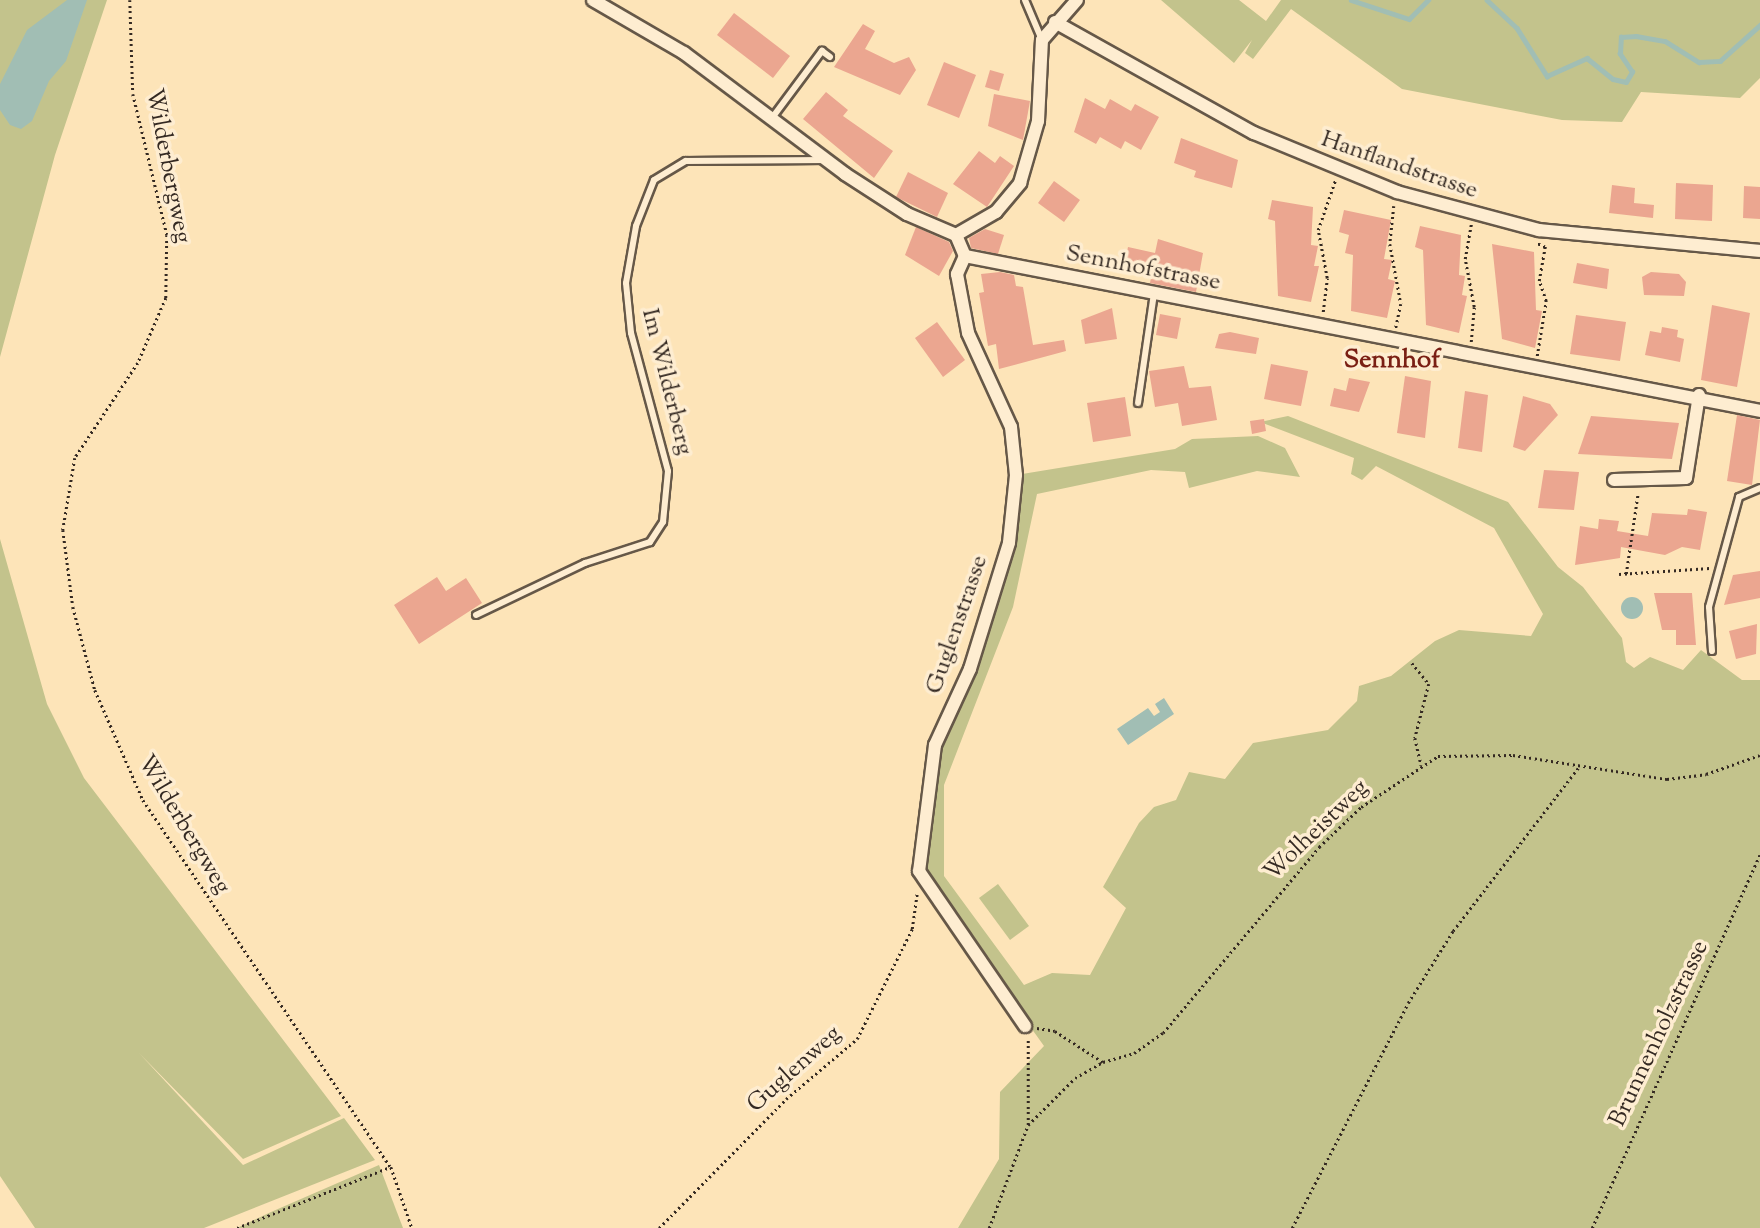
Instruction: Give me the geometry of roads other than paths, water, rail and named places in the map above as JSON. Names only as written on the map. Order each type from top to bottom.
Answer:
[{"type":"street","points":[[593,0],[684,53],[826,160],[907,214],[956,235],[965,256]]},
{"type":"street","points":[[956,235],[996,212],[1026,171],[1038,121],[1042,40],[1077,0]]},
{"type":"street","name":"Hanflandstrasse","points":[[1055,22],[1254,133],[1338,171],[1396,192],[1473,215],[1539,230],[1760,251]]},
{"type":"street","name":"Sennhofstrasse","points":[[965,256],[1536,363],[1699,395],[1760,411]]},
{"type":"street","name":"Guglenstrasse","points":[[965,256],[957,274],[968,333],[1011,427],[1016,475],[1009,542],[970,668],[935,745],[919,871],[1024,1026]]},
{"type":"street","points":[[1614,480],[1686,478],[1699,395]]},
{"type":"lane","points":[[1025,0],[1042,40]]},
{"type":"lane","points":[[772,118],[822,51],[830,57]]},
{"type":"lane","name":"Im Wilderberg","points":[[476,615],[585,564],[650,542],[663,522],[668,471],[631,334],[626,283],[636,226],[654,180],[686,160],[826,160]]},
{"type":"lane","points":[[1138,403],[1154,293]]},
{"type":"lane","points":[[1712,651],[1709,607],[1740,497],[1760,488]]},
{"type":"water","points":[[67,0],[87,0],[66,61],[49,81],[32,121],[21,129],[10,125],[0,110],[0,84],[27,30]]},
{"type":"water","points":[[1632,597],[1640,600],[1643,608],[1640,616],[1632,619],[1624,616],[1621,608],[1624,600]]},
{"type":"water","points":[[1164,698],[1174,714],[1128,745],[1117,729],[1148,708],[1154,716],[1160,712],[1155,704]]},
{"type":"waterway","points":[[1351,0],[1409,19],[1428,0]]},
{"type":"waterway","points":[[1487,0],[1517,28],[1547,76],[1587,58],[1613,79],[1626,82],[1632,72],[1620,54],[1621,37],[1636,36],[1665,41],[1699,62],[1720,61],[1760,25]]},
{"type":"district","name":"Sennhof","points":[[1392,361]]}]
